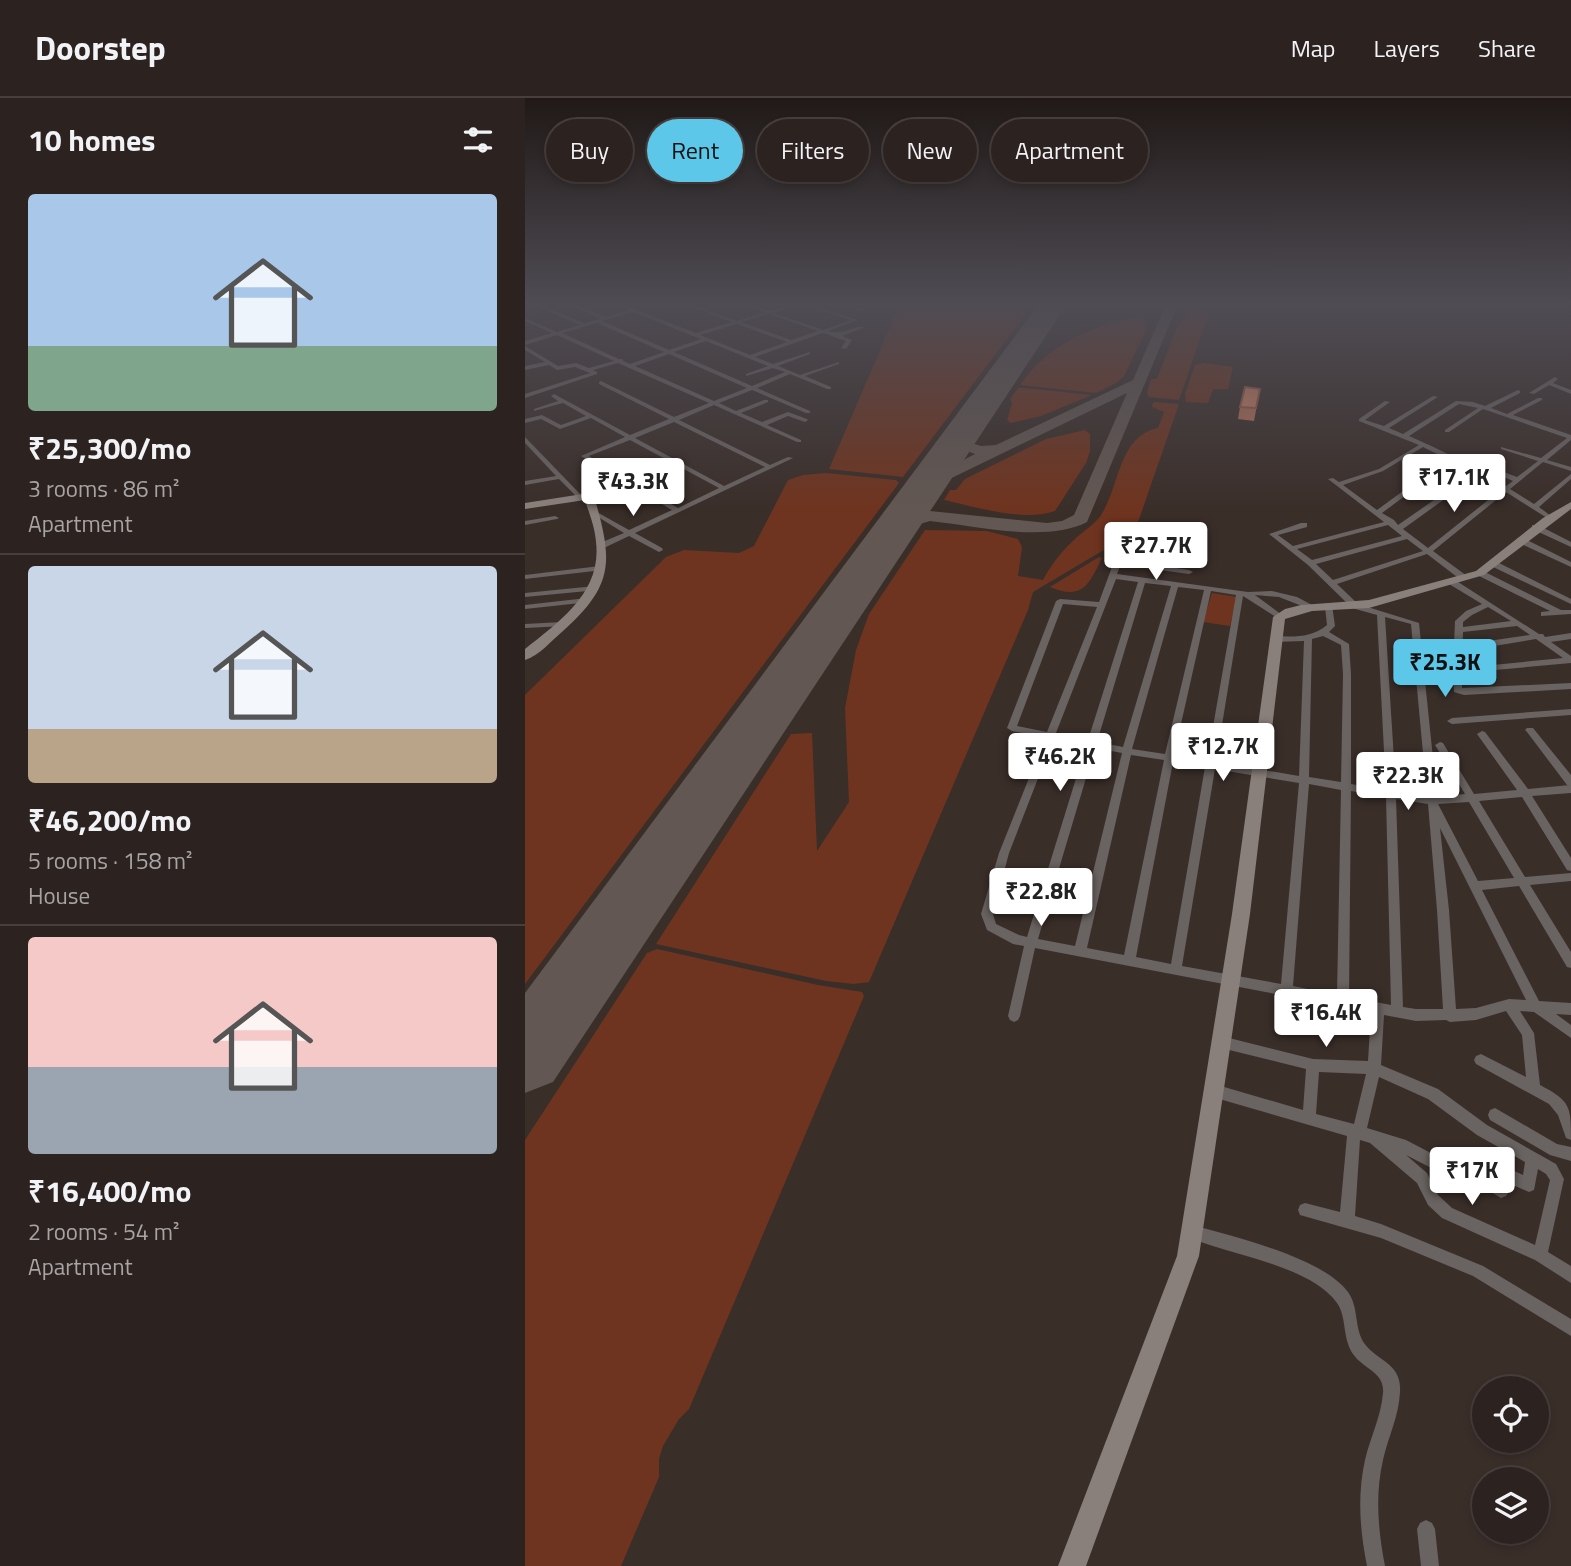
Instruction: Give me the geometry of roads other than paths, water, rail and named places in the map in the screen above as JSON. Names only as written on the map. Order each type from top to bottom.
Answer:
[{"type":"street","points":[[525,396],[591,373]]},
{"type":"street","points":[[649,373],[799,441]]},
{"type":"street","points":[[718,373],[808,412]]},
{"type":"street","points":[[748,375],[754,373]]},
{"type":"street","points":[[677,510],[584,456],[790,373]]},
{"type":"street","points":[[792,373],[829,388]]},
{"type":"street","points":[[801,376],[815,373]]},
{"type":"street","points":[[812,381],[827,373]]},
{"type":"street","points":[[1532,393],[1555,379]]},
{"type":"street","points":[[601,383],[769,467]]},
{"type":"street","points":[[1548,383],[1571,391]]},
{"type":"street","points":[[1447,431],[1484,408],[1518,392]]},
{"type":"street","points":[[554,396],[725,489]]},
{"type":"street","points":[[1384,429],[1435,397]]},
{"type":"street","points":[[1504,399],[1525,406]]},
{"type":"street","points":[[1507,416],[1539,399]]},
{"type":"street","points":[[525,411],[563,401]]},
{"type":"street","points":[[738,412],[766,401]]},
{"type":"street","points":[[1387,402],[1361,420],[1424,444],[1505,489],[1571,545]]},
{"type":"street","points":[[1404,436],[1458,402],[1570,437]]},
{"type":"street","points":[[536,410],[542,417],[560,427],[592,416]]},
{"type":"street","points":[[763,424],[788,414],[805,421]]},
{"type":"street","points":[[525,421],[542,417]]},
{"type":"street","points":[[1333,583],[1429,551],[1570,437]]},
{"type":"street","points":[[525,439],[529,448],[580,497]]},
{"type":"street","points":[[1340,484],[1381,470],[1424,444]]},
{"type":"street","points":[[1435,444],[1457,456],[1517,480]]},
{"type":"street","points":[[1503,448],[1571,469]]},
{"type":"street","points":[[603,545],[790,458]]},
{"type":"street","points":[[1378,513],[1451,459]]},
{"type":"street","points":[[1399,528],[1477,473]]},
{"type":"street","points":[[1072,1566],[1188,1256],[1230,981],[1279,617],[1289,611],[1310,606],[1355,606],[1472,574],[1520,540],[1571,476]]},
{"type":"street","points":[[527,480],[561,477]]},
{"type":"street","points":[[1331,479],[1429,551],[1472,574],[1560,613]]},
{"type":"street","points":[[525,506],[589,496],[603,545],[599,580],[587,600],[525,656]]},
{"type":"street","points":[[1540,517],[1571,505]]},
{"type":"street","points":[[593,512],[659,550]]},
{"type":"street","points":[[525,523],[555,518]]},
{"type":"street","points":[[1293,548],[1391,522]]},
{"type":"street","points":[[1304,524],[1273,533],[1311,563],[1355,606],[1381,615],[1409,619],[1415,623],[1443,910],[1450,1016]]},
{"type":"street","points":[[1311,563],[1409,536]]},
{"type":"street","points":[[1520,540],[1571,565]]},
{"type":"street","points":[[1189,572],[1133,564],[1136,552],[1122,550],[1004,853],[987,914],[987,921],[996,932],[1031,942],[1397,1012],[1450,1016],[1476,1014],[1509,1005],[1571,1009]]},
{"type":"street","points":[[1014,1016],[1031,942],[1092,745],[1146,580],[1155,567]]},
{"type":"street","points":[[525,577],[600,568]]},
{"type":"street","points":[[1472,574],[1571,602]]},
{"type":"street","points":[[1472,574],[1489,604],[1571,660]]},
{"type":"street","points":[[1113,576],[1244,594],[1267,591],[1280,593],[1310,606]]},
{"type":"street","points":[[1080,951],[1127,751],[1175,584]]},
{"type":"street","points":[[525,594],[595,587]]},
{"type":"street","points":[[1129,961],[1169,758],[1208,589]]},
{"type":"street","points":[[1244,594],[1279,617]]},
{"type":"street","points":[[1176,968],[1244,594]]},
{"type":"street","points":[[525,607],[587,600]]},
{"type":"street","points":[[1100,605],[1059,601],[1012,728],[1092,745],[1432,800],[1571,789]]},
{"type":"street","points":[[1489,604],[1459,621],[1456,687],[1460,692],[1571,686]]},
{"type":"street","points":[[1274,639],[1308,638],[1324,633],[1331,625],[1329,607]]},
{"type":"street","points":[[1544,614],[1571,612]]},
{"type":"street","points":[[1381,615],[1391,794],[1397,1012]]},
{"type":"street","points":[[1459,630],[1519,623]]},
{"type":"street","points":[[525,626],[562,624]]},
{"type":"street","points":[[1324,633],[1345,644],[1343,1003]]},
{"type":"street","points":[[1488,644],[1571,636]]},
{"type":"street","points":[[1287,991],[1304,780],[1308,638]]},
{"type":"street","points":[[1457,671],[1571,660]]},
{"type":"street","points":[[1452,721],[1571,712]]},
{"type":"street","points":[[1530,730],[1571,782]]},
{"type":"street","points":[[1482,734],[1525,793],[1571,867]]},
{"type":"street","points":[[1440,745],[1523,883],[1565,940],[1571,963]]},
{"type":"street","points":[[1432,800],[1535,1006],[1571,1032]]},
{"type":"street","points":[[1474,886],[1571,877]]},
{"type":"street","points":[[1509,1005],[1528,1033],[1534,1086]]},
{"type":"street","points":[[1347,1220],[1374,1068],[1378,1008]]},
{"type":"street","points":[[1221,1042],[1313,1065],[1374,1068],[1433,1094],[1482,1130],[1551,1168],[1557,1180],[1540,1255]]},
{"type":"street","points":[[1481,1060],[1534,1086],[1559,1104],[1571,1133]]},
{"type":"street","points":[[1309,1118],[1313,1065]]},
{"type":"street","points":[[1214,1091],[1401,1145],[1449,1170],[1475,1174],[1501,1191],[1510,1176],[1529,1185],[1533,1158]]},
{"type":"street","points":[[1495,1115],[1556,1150],[1571,1154]]},
{"type":"street","points":[[1362,1133],[1422,1178],[1433,1200],[1447,1213],[1540,1255],[1571,1275]]},
{"type":"street","points":[[1305,1210],[1381,1231],[1478,1271],[1571,1328]]},
{"type":"street","points":[[1193,1232],[1285,1262],[1334,1288],[1345,1302],[1360,1350],[1384,1369],[1391,1379],[1392,1392],[1374,1461],[1368,1500],[1370,1536],[1376,1566]]},
{"type":"street","points":[[1426,1529],[1430,1566]]}]
